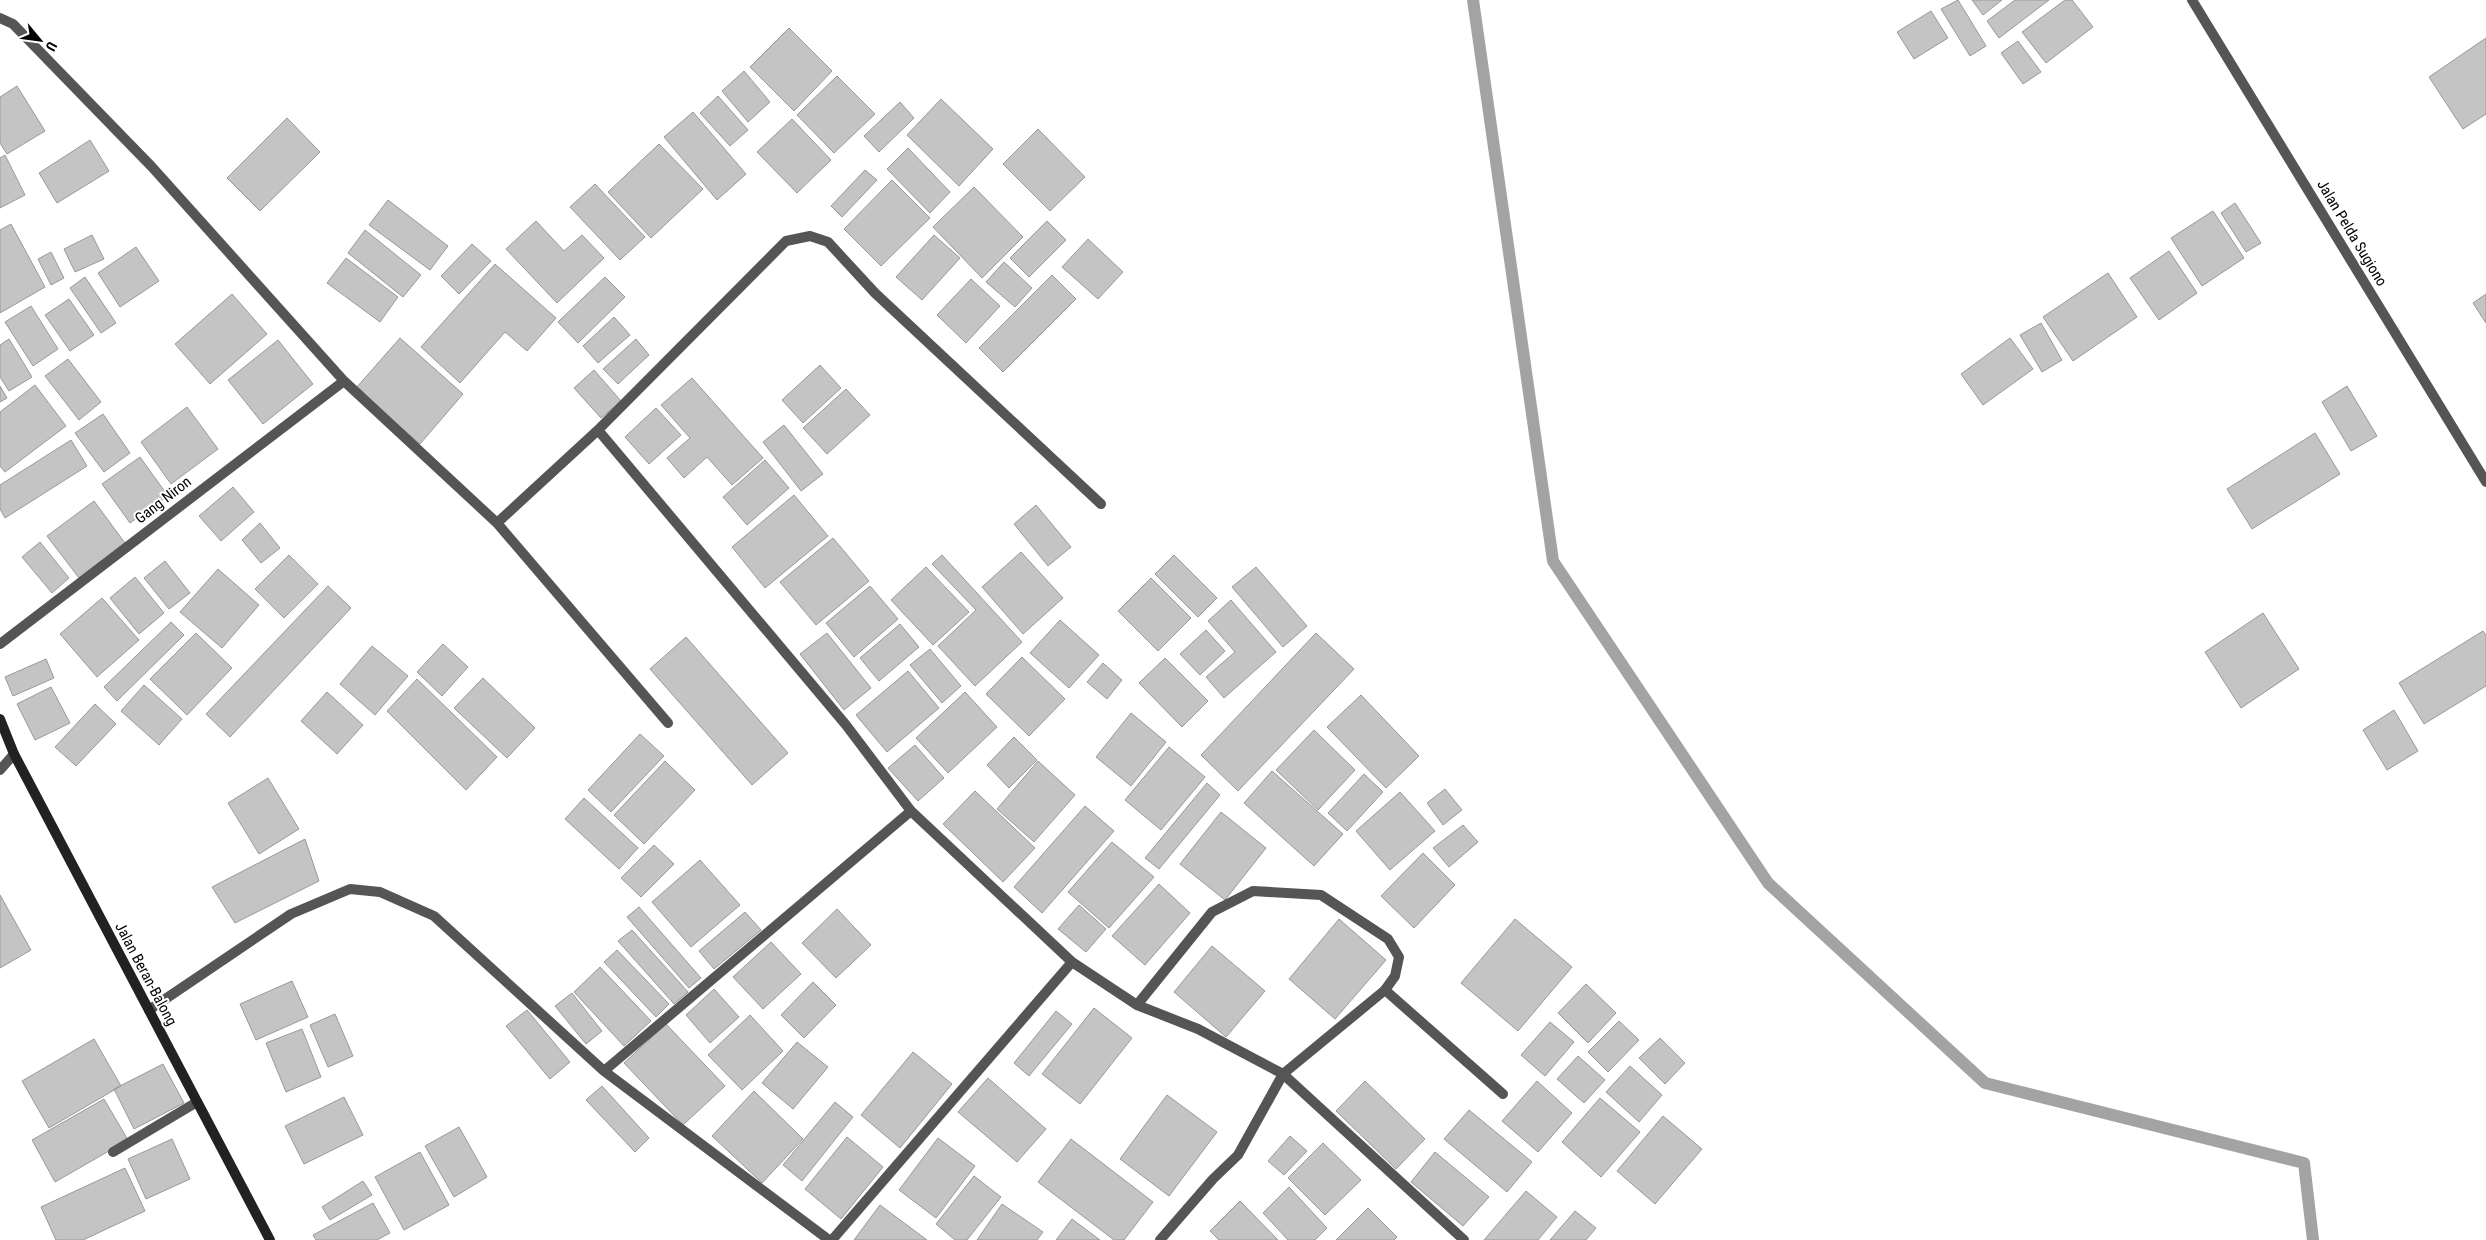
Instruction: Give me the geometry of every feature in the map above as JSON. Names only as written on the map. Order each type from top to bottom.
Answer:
[{"type":"main road","name":"Jalan Beran-Balong","points":[[0,719],[14,754],[270,1240]]},
{"type":"street","name":"Jalan Pelda Sugiono","points":[[2192,0],[2486,482]]},
{"type":"street","points":[[0,18],[12,24],[152,167],[344,381],[497,523],[668,723]]},
{"type":"street","points":[[497,523],[598,430],[786,241],[810,236],[828,242],[875,293],[1101,504]]},
{"type":"street","name":"Gang Niron","points":[[0,644],[344,381]]},
{"type":"street","points":[[598,430],[846,725],[911,811],[1072,962],[1136,1005],[1198,1030],[1282,1074],[1464,1240]]},
{"type":"street","points":[[0,770],[14,754]]},
{"type":"street","points":[[604,1071],[911,811]]},
{"type":"street","points":[[149,1010],[292,914],[350,889],[380,892],[434,916],[604,1071],[831,1240],[1072,962]]},
{"type":"street","points":[[1136,1005],[1212,912],[1253,891],[1321,895],[1388,939],[1399,956],[1395,976],[1385,990],[1282,1074],[1238,1155],[1213,1179],[1160,1240]]},
{"type":"street","points":[[1385,990],[1503,1094]]},
{"type":"street","points":[[113,1152],[197,1102]]},
{"type":"building","points":[[1958,0],[1986,46],[1970,56],[1941,9]]},
{"type":"building","points":[[1972,0],[2002,0],[1983,15]]},
{"type":"building","points":[[2015,0],[2049,0],[1999,38],[1987,21]]},
{"type":"building","points":[[2065,0],[2072,0],[2093,27],[2046,63],[2022,32]]},
{"type":"building","points":[[1931,11],[1948,38],[1914,59],[1897,32]]},
{"type":"building","points":[[789,28],[832,71],[794,111],[750,67]]},
{"type":"building","points":[[2486,38],[2486,114],[2463,129],[2429,77]]},
{"type":"building","points":[[2018,41],[2041,72],[2023,84],[2001,53]]},
{"type":"building","points":[[744,71],[770,102],[748,122],[722,91]]},
{"type":"building","points":[[837,76],[875,114],[834,153],[797,115]]},
{"type":"building","points":[[17,86],[45,131],[7,154],[0,143],[0,97]]},
{"type":"building","points":[[718,96],[748,130],[730,146],[700,113]]},
{"type":"building","points":[[941,99],[993,149],[959,186],[907,135]]},
{"type":"building","points":[[900,102],[914,118],[879,152],[864,136]]},
{"type":"building","points":[[693,112],[746,174],[717,200],[664,137]]},
{"type":"building","points":[[287,118],[320,152],[260,211],[227,178]]},
{"type":"building","points":[[792,119],[831,160],[797,193],[757,152]]},
{"type":"building","points":[[1038,129],[1085,177],[1050,211],[1003,164]]},
{"type":"building","points":[[90,140],[109,171],[57,203],[39,173]]},
{"type":"building","points":[[659,144],[703,189],[651,238],[608,192]]},
{"type":"building","points":[[908,148],[950,192],[930,213],[887,169]]},
{"type":"building","points":[[5,155],[25,195],[0,208],[0,158]]},
{"type":"building","points":[[865,170],[877,180],[842,217],[831,206]]},
{"type":"building","points":[[892,180],[930,218],[881,266],[844,229]]},
{"type":"building","points":[[595,184],[645,237],[620,260],[570,207]]},
{"type":"building","points":[[974,187],[1023,237],[982,278],[933,227]]},
{"type":"building","points":[[388,200],[448,246],[430,270],[369,225]]},
{"type":"building","points":[[2235,203],[2261,243],[2246,252],[2221,213]]},
{"type":"building","points":[[2213,211],[2244,258],[2202,286],[2171,238]]},
{"type":"building","points":[[536,221],[564,251],[582,235],[604,258],[557,303],[506,249]]},
{"type":"building","points":[[1047,221],[1066,240],[1029,277],[1010,258]]},
{"type":"building","points":[[11,224],[45,287],[0,313],[0,230]]},
{"type":"building","points":[[365,230],[421,275],[403,297],[348,253]]},
{"type":"building","points":[[92,235],[104,259],[75,272],[64,249]]},
{"type":"building","points":[[934,235],[960,258],[922,300],[896,277]]},
{"type":"building","points":[[1088,239],[1123,272],[1098,299],[1062,267]]},
{"type":"building","points":[[472,244],[491,261],[459,294],[441,276]]},
{"type":"building","points":[[136,247],[159,281],[120,307],[98,273]]},
{"type":"building","points":[[2169,251],[2197,293],[2159,320],[2130,278]]},
{"type":"building","points":[[51,252],[64,278],[51,285],[38,259]]},
{"type":"building","points":[[346,258],[398,297],[380,322],[327,283]]},
{"type":"building","points":[[1004,262],[1032,288],[1015,307],[986,282]]},
{"type":"building","points":[[495,264],[556,318],[527,351],[505,332],[460,383],[421,347]]},
{"type":"building","points":[[2108,273],[2137,317],[2073,361],[2043,317]]},
{"type":"building","points":[[1052,275],[1076,299],[1003,372],[979,348]]},
{"type":"building","points":[[85,277],[116,323],[101,333],[70,288]]},
{"type":"building","points":[[605,277],[625,297],[578,343],[558,322]]},
{"type":"building","points":[[971,279],[1000,306],[966,343],[937,315]]},
{"type":"building","points":[[232,294],[267,334],[210,384],[175,344]]},
{"type":"building","points":[[2486,294],[2486,323],[2473,303]]},
{"type":"building","points":[[69,299],[94,335],[70,351],[45,315]]},
{"type":"building","points":[[31,306],[58,349],[33,366],[5,322]]},
{"type":"building","points":[[614,317],[630,335],[598,363],[583,346]]},
{"type":"building","points":[[2041,323],[2062,360],[2042,372],[2020,335]]},
{"type":"building","points":[[400,338],[463,394],[420,444],[356,388]]},
{"type":"building","points":[[2010,338],[2033,369],[1983,405],[1961,374]]},
{"type":"building","points":[[9,339],[32,377],[9,391],[0,377],[0,345]]},
{"type":"building","points":[[636,339],[649,355],[618,384],[603,369]]},
{"type":"building","points":[[278,340],[313,384],[263,424],[228,380]]},
{"type":"building","points":[[68,359],[101,402],[79,420],[45,376]]},
{"type":"building","points":[[820,365],[841,388],[803,423],[782,400]]},
{"type":"building","points":[[594,370],[621,401],[601,418],[574,388]]},
{"type":"building","points":[[692,378],[763,458],[732,485],[707,457],[684,478],[667,458],[690,438],[661,405]]},
{"type":"building","points":[[35,385],[66,426],[5,472],[0,466],[0,412]]},
{"type":"building","points":[[0,386],[7,398],[0,402]]},
{"type":"building","points":[[2347,386],[2377,436],[2351,451],[2322,402]]},
{"type":"building","points":[[846,389],[870,415],[827,454],[803,428]]},
{"type":"building","points":[[187,407],[218,449],[171,484],[141,442]]},
{"type":"building","points":[[656,408],[681,435],[649,464],[625,437]]},
{"type":"building","points":[[103,414],[130,453],[104,472],[75,433]]},
{"type":"building","points":[[784,425],[823,474],[801,491],[763,442]]},
{"type":"building","points":[[2315,433],[2340,474],[2252,529],[2227,489]]},
{"type":"building","points":[[71,440],[87,466],[5,518],[0,509],[0,485]]},
{"type":"building","points":[[140,457],[168,496],[130,523],[102,484]]},
{"type":"building","points":[[765,460],[789,488],[747,525],[723,497]]},
{"type":"building","points":[[233,487],[254,512],[221,541],[199,516]]},
{"type":"building","points":[[794,495],[828,536],[765,588],[732,547]]},
{"type":"building","points":[[94,501],[125,543],[79,578],[47,536]]},
{"type":"building","points":[[1036,505],[1071,547],[1048,566],[1014,524]]},
{"type":"building","points":[[260,523],[280,548],[261,563],[242,540]]},
{"type":"building","points":[[833,538],[869,581],[816,625],[780,582]]},
{"type":"building","points":[[40,542],[69,578],[52,593],[22,557]]},
{"type":"building","points":[[1021,552],[1063,598],[1023,634],[982,587]]},
{"type":"building","points":[[289,555],[318,584],[284,618],[255,589]]},
{"type":"building","points":[[942,555],[1022,642],[975,686],[938,646],[976,610],[932,564]]},
{"type":"building","points":[[1174,555],[1217,598],[1198,617],[1155,574]]},
{"type":"building","points":[[165,561],[190,593],[169,609],[144,578]]},
{"type":"building","points":[[926,567],[969,612],[933,645],[891,600]]},
{"type":"building","points":[[1256,567],[1307,626],[1283,647],[1232,587]]},
{"type":"building","points":[[218,569],[259,605],[222,648],[180,612]]},
{"type":"building","points":[[135,577],[164,613],[139,634],[110,598]]},
{"type":"building","points":[[1151,578],[1191,618],[1158,651],[1118,611]]},
{"type":"building","points":[[328,586],[351,608],[230,737],[206,714]]},
{"type":"building","points":[[870,586],[898,619],[854,657],[826,623]]},
{"type":"building","points":[[102,598],[139,640],[97,677],[60,634]]},
{"type":"building","points":[[1231,600],[1276,652],[1224,698],[1206,677],[1235,652],[1208,621]]},
{"type":"building","points":[[2263,613],[2299,669],[2241,708],[2205,652]]},
{"type":"building","points":[[1060,620],[1099,655],[1069,688],[1030,653]]},
{"type":"building","points":[[171,622],[184,635],[117,701],[104,687]]},
{"type":"building","points":[[900,624],[919,647],[879,681],[860,658]]},
{"type":"building","points":[[1206,630],[1225,651],[1200,675],[1180,654]]},
{"type":"building","points":[[2483,631],[2486,635],[2486,686],[2424,724],[2399,683]]},
{"type":"building","points":[[196,633],[232,668],[187,715],[150,679]]},
{"type":"building","points":[[827,633],[871,688],[844,710],[800,654]]},
{"type":"building","points":[[1316,633],[1354,669],[1238,791],[1201,755]]},
{"type":"building","points":[[686,637],[788,753],[752,785],[650,669]]},
{"type":"building","points":[[443,644],[468,667],[442,696],[417,672]]},
{"type":"building","points":[[372,646],[408,676],[375,715],[340,684]]},
{"type":"building","points":[[930,649],[961,686],[942,703],[910,665]]},
{"type":"building","points":[[1022,657],[1065,699],[1029,736],[986,694]]},
{"type":"building","points":[[1165,658],[1208,701],[1182,727],[1139,683]]},
{"type":"building","points":[[46,659],[54,678],[13,696],[5,677]]},
{"type":"building","points":[[1103,663],[1122,680],[1107,699],[1087,682]]},
{"type":"building","points":[[908,671],[939,708],[887,752],[856,715]]},
{"type":"building","points":[[483,678],[535,728],[507,758],[454,708]]},
{"type":"building","points":[[417,679],[497,757],[466,790],[387,711]]},
{"type":"building","points":[[144,685],[182,719],[159,745],[121,711]]},
{"type":"building","points":[[51,687],[70,723],[35,740],[17,704]]},
{"type":"building","points":[[327,692],[363,725],[337,754],[301,721]]},
{"type":"building","points":[[965,692],[997,727],[948,773],[916,738]]},
{"type":"building","points":[[1361,695],[1419,756],[1386,788],[1327,727]]},
{"type":"building","points":[[95,704],[116,724],[76,766],[55,747]]},
{"type":"building","points":[[2394,710],[2418,751],[2387,770],[2363,730]]},
{"type":"building","points":[[1131,713],[1166,742],[1131,786],[1096,757]]},
{"type":"building","points":[[1314,730],[1355,770],[1318,810],[1276,770]]},
{"type":"building","points":[[640,734],[664,756],[611,812],[588,790]]},
{"type":"building","points":[[1014,737],[1037,760],[1009,788],[987,765]]},
{"type":"building","points":[[915,745],[944,778],[918,801],[888,768]]},
{"type":"building","points":[[1169,747],[1205,777],[1161,830],[1125,800]]},
{"type":"building","points":[[665,761],[695,790],[644,844],[614,815]]},
{"type":"building","points":[[1038,761],[1075,795],[1034,842],[997,809]]},
{"type":"building","points":[[1272,771],[1343,834],[1314,866],[1244,803]]},
{"type":"building","points":[[1364,774],[1383,792],[1347,831],[1328,813]]},
{"type":"building","points":[[268,778],[299,829],[259,854],[228,803]]},
{"type":"building","points":[[1207,783],[1220,795],[1159,869],[1145,858]]},
{"type":"building","points":[[1445,789],[1462,810],[1443,825],[1427,803]]},
{"type":"building","points":[[975,791],[1035,848],[1003,882],[943,824]]},
{"type":"building","points":[[1400,792],[1435,831],[1390,870],[1356,831]]},
{"type":"building","points":[[584,798],[638,848],[619,869],[565,819]]},
{"type":"building","points":[[1085,806],[1114,831],[1042,913],[1014,887]]},
{"type":"building","points":[[1221,812],[1266,848],[1225,900],[1180,864]]},
{"type":"building","points":[[1463,825],[1478,842],[1449,867],[1433,848]]},
{"type":"building","points":[[305,839],[319,881],[235,923],[212,887]]},
{"type":"building","points":[[1112,842],[1154,877],[1109,928],[1068,892]]},
{"type":"building","points":[[654,845],[674,864],[641,897],[621,878]]},
{"type":"building","points":[[1423,853],[1455,885],[1414,928],[1381,896]]},
{"type":"building","points":[[700,860],[740,905],[691,947],[652,902]]},
{"type":"building","points":[[1159,884],[1190,913],[1145,965],[1112,936]]},
{"type":"building","points":[[0,895],[31,950],[0,968]]},
{"type":"building","points":[[1079,905],[1106,929],[1086,952],[1058,929]]},
{"type":"building","points":[[639,907],[701,978],[689,988],[627,917]]},
{"type":"building","points":[[837,909],[871,945],[836,978],[802,943]]},
{"type":"building","points":[[745,912],[761,930],[714,969],[699,951]]},
{"type":"building","points":[[1339,919],[1386,960],[1335,1019],[1289,979]]},
{"type":"building","points":[[1515,919],[1572,967],[1518,1031],[1461,983]]},
{"type":"building","points":[[632,930],[688,992],[674,1004],[618,941]]},
{"type":"building","points":[[771,942],[801,974],[763,1009],[733,977]]},
{"type":"building","points":[[1212,946],[1265,991],[1226,1037],[1174,992]]},
{"type":"building","points":[[617,950],[669,1004],[656,1017],[604,962]]},
{"type":"building","points":[[600,967],[651,1021],[624,1046],[574,992]]},
{"type":"building","points":[[292,981],[308,1017],[256,1040],[240,1004]]},
{"type":"building","points":[[813,982],[836,1005],[804,1038],[781,1015]]},
{"type":"building","points":[[1586,984],[1616,1013],[1588,1043],[1558,1013]]},
{"type":"building","points":[[714,989],[739,1017],[710,1043],[686,1015]]},
{"type":"building","points":[[572,993],[602,1031],[586,1044],[555,1006]]},
{"type":"building","points":[[1094,1008],[1132,1038],[1080,1104],[1042,1074]]},
{"type":"building","points":[[527,1010],[570,1062],[550,1079],[506,1026]]},
{"type":"building","points":[[1056,1011],[1072,1024],[1029,1076],[1014,1063]]},
{"type":"building","points":[[335,1014],[353,1056],[328,1067],[310,1025]]},
{"type":"building","points":[[750,1015],[783,1051],[742,1090],[708,1055]]},
{"type":"building","points":[[1619,1021],[1639,1040],[1608,1072],[1588,1052]]},
{"type":"building","points":[[1550,1022],[1574,1042],[1545,1076],[1521,1055]]},
{"type":"building","points":[[666,1024],[725,1086],[683,1125],[624,1063]]},
{"type":"building","points":[[302,1029],[321,1077],[286,1092],[266,1043]]},
{"type":"building","points":[[1660,1038],[1685,1063],[1665,1084],[1639,1058]]},
{"type":"building","points":[[94,1039],[121,1086],[49,1128],[22,1081]]},
{"type":"building","points":[[797,1042],[828,1067],[793,1109],[762,1083]]},
{"type":"building","points":[[913,1052],[952,1084],[900,1148],[861,1115]]},
{"type":"building","points":[[1578,1056],[1605,1080],[1584,1103],[1557,1079]]},
{"type":"building","points":[[163,1064],[184,1103],[134,1129],[114,1089]]},
{"type":"building","points":[[1630,1066],[1662,1095],[1639,1122],[1606,1092]]},
{"type":"building","points":[[988,1078],[1046,1129],[1017,1162],[958,1112]]},
{"type":"building","points":[[1365,1081],[1425,1139],[1396,1169],[1336,1111]]},
{"type":"building","points":[[1537,1081],[1572,1113],[1538,1152],[1502,1121]]},
{"type":"building","points":[[602,1086],[649,1138],[635,1152],[586,1100]]},
{"type":"building","points":[[754,1091],[803,1139],[762,1183],[712,1136]]},
{"type":"building","points":[[1167,1095],[1217,1132],[1169,1196],[1120,1159]]},
{"type":"building","points":[[344,1097],[363,1135],[304,1164],[285,1126]]},
{"type":"building","points":[[1600,1098],[1640,1132],[1601,1177],[1562,1142]]},
{"type":"building","points":[[104,1099],[128,1140],[55,1182],[32,1140]]},
{"type":"building","points":[[835,1102],[853,1117],[802,1181],[783,1165]]},
{"type":"building","points":[[1469,1110],[1532,1162],[1507,1192],[1444,1139]]},
{"type":"building","points":[[1663,1116],[1702,1149],[1655,1204],[1617,1171]]},
{"type":"building","points":[[459,1127],[487,1177],[454,1197],[425,1146]]},
{"type":"building","points":[[1290,1136],[1307,1151],[1284,1175],[1268,1161]]},
{"type":"building","points":[[847,1137],[883,1167],[841,1219],[805,1189]]},
{"type":"building","points":[[938,1138],[975,1166],[936,1218],[899,1190]]},
{"type":"building","points":[[172,1139],[190,1179],[146,1199],[128,1159]]},
{"type":"building","points":[[1071,1139],[1153,1202],[1124,1240],[1114,1240],[1038,1182]]},
{"type":"building","points":[[1323,1143],[1361,1180],[1325,1215],[1288,1178]]},
{"type":"building","points":[[420,1152],[449,1205],[404,1230],[375,1177]]},
{"type":"building","points":[[1435,1152],[1489,1197],[1463,1226],[1411,1182]]},
{"type":"building","points":[[125,1168],[145,1211],[83,1240],[56,1240],[41,1207]]},
{"type":"building","points":[[974,1176],[1001,1197],[967,1240],[955,1240],[936,1224]]},
{"type":"building","points":[[363,1181],[372,1195],[330,1220],[322,1207]]},
{"type":"building","points":[[1289,1187],[1327,1228],[1315,1240],[1288,1240],[1263,1213]]},
{"type":"building","points":[[1526,1191],[1557,1217],[1538,1240],[1484,1240]]},
{"type":"building","points":[[1240,1201],[1278,1240],[1219,1240],[1210,1231]]},
{"type":"building","points":[[373,1203],[390,1233],[377,1240],[316,1240],[313,1235]]},
{"type":"building","points":[[1002,1204],[1043,1232],[1037,1240],[977,1240]]},
{"type":"building","points":[[880,1205],[927,1240],[854,1240]]},
{"type":"building","points":[[1368,1208],[1397,1237],[1394,1240],[1336,1240]]},
{"type":"building","points":[[1575,1211],[1596,1228],[1586,1240],[1550,1240]]},
{"type":"building","points":[[1072,1219],[1100,1240],[1056,1240]]},
{"type":"waterway","points":[[1473,0],[1553,561],[1768,883],[1985,1083],[2304,1163],[2313,1240]]}]
